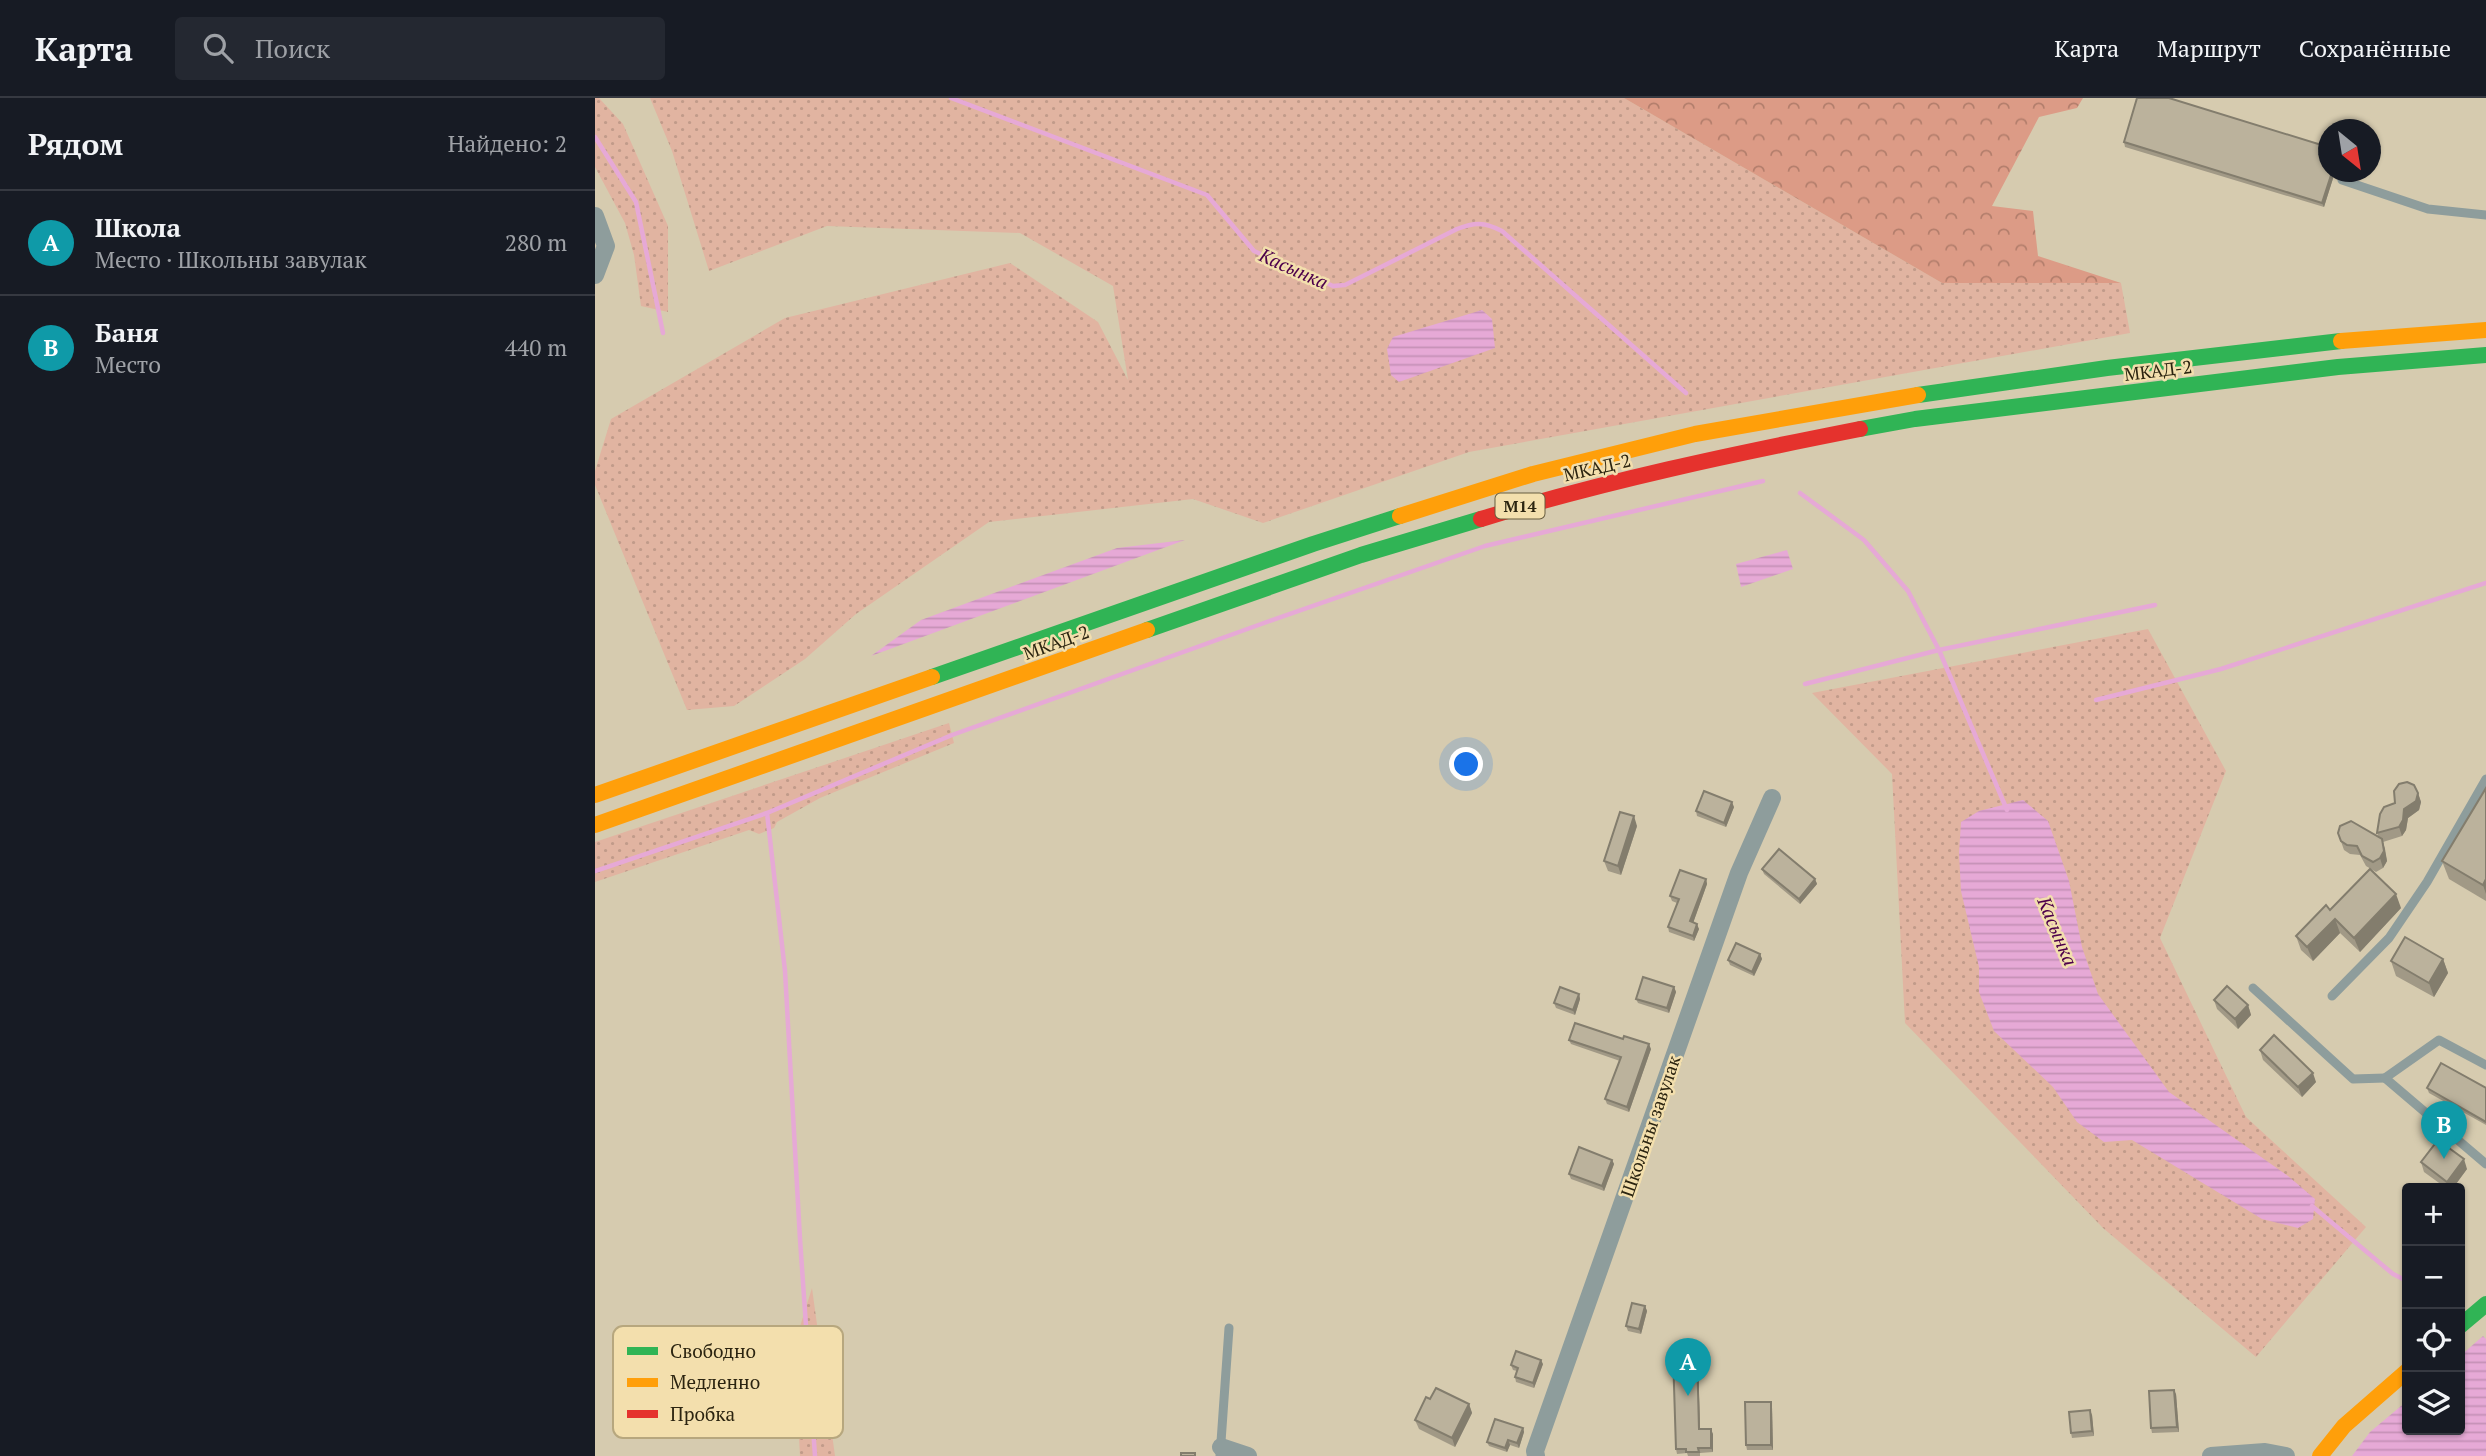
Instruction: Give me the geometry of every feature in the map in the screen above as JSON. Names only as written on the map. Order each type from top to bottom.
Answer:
[{"type":"main road","name":"М14","points":[[595,795],[1313,544],[1533,474],[1695,434],[1901,397],[2107,368],[2334,342],[2486,330]]},
{"type":"main road","name":"МКАД-2","points":[[595,825],[1361,555],[1537,502],[1768,447],[1915,419],[2338,367],[2486,355]]},
{"type":"main road","points":[[2465,1322],[2486,1304]]},
{"type":"main road","points":[[2320,1456],[2344,1426],[2406,1372]]},
{"type":"street","points":[[595,216],[606,246],[595,275]]},
{"type":"street","name":"Школьны завулак","points":[[1536,1456],[1535,1451],[1544,1424],[1734,886],[1772,798]]},
{"type":"street","points":[[1220,1452],[1248,1456]]},
{"type":"street","points":[[2211,1456],[2265,1452],[2285,1456]]},
{"type":"lane","points":[[2348,182],[2428,209],[2486,215]]},
{"type":"lane","points":[[2333,996],[2389,938],[2427,882],[2486,779]]},
{"type":"lane","points":[[2253,988],[2353,1079],[2385,1078],[2439,1041],[2486,1065]]},
{"type":"lane","points":[[2385,1078],[2486,1164]]},
{"type":"lane","points":[[1220,1452],[1229,1328]]},
{"type":"shaded area","points":[[595,98],[599,98],[623,124],[668,226],[668,312],[641,306],[634,255],[625,223],[595,167]]},
{"type":"shaded area","points":[[650,98],[1624,98],[1942,283],[2121,283],[2130,333],[1469,452],[1263,523],[1193,499],[989,522],[856,614],[805,659],[734,706],[687,710],[595,485],[595,471],[611,419],[785,318],[1010,263],[1098,322],[1128,380],[1113,286],[1020,233],[827,226],[709,271],[672,151]]},
{"type":"shaded area","points":[[2148,629],[2226,771],[2160,938],[2246,1117],[2366,1227],[2256,1357],[2103,1228],[1905,1023],[1892,774],[1812,693]]},
{"type":"shaded area","points":[[949,723],[954,743],[820,798],[777,822],[774,828],[759,834],[749,830],[595,882],[595,842]]},
{"type":"shaded area","points":[[812,1288],[817,1326],[800,1326]]},
{"type":"shaded area","points":[[799,1438],[833,1438],[835,1456],[800,1456]]},
{"type":"green space","points":[[1624,98],[2083,98],[2077,108],[2039,117],[1992,206],[2033,211],[2038,256],[2121,283],[1942,283]]},
{"type":"water","points":[[1482,310],[1492,319],[1495,348],[1399,382],[1391,375],[1387,349],[1393,337]]},
{"type":"water","points":[[1185,540],[871,656],[921,620],[1117,548]]},
{"type":"water","points":[[1787,550],[1793,569],[1741,587],[1736,564]]},
{"type":"water","points":[[2023,800],[2048,821],[2069,881],[2082,947],[2098,994],[2169,1092],[2288,1176],[2315,1199],[2313,1219],[2298,1228],[2262,1219],[2132,1140],[2104,1142],[2077,1122],[2053,1087],[1994,1031],[1979,992],[1979,967],[1961,891],[1961,822],[1979,811]]},
{"type":"water","points":[[2483,1336],[2486,1339],[2486,1456],[2352,1456],[2370,1432],[2402,1405],[2402,1435],[2465,1435],[2465,1352]]},
{"type":"building","points":[[2137,98],[2169,98],[2318,144],[2318,182],[2329,182],[2322,203],[2124,142]]},
{"type":"building","points":[[2407,782],[2414,785],[2418,793],[2416,801],[2404,809],[2399,827],[2377,833],[2384,807],[2395,803],[2394,791],[2399,784]]},
{"type":"building","points":[[2486,788],[2486,879],[2483,885],[2442,861]]},
{"type":"building","points":[[1704,791],[1732,802],[1724,823],[1696,811]]},
{"type":"building","points":[[1620,812],[1634,816],[1618,866],[1604,861]]},
{"type":"building","points":[[2351,821],[2382,839],[2384,851],[2380,858],[2373,862],[2362,856],[2357,846],[2341,841],[2338,833],[2340,826]]},
{"type":"building","points":[[1779,849],[1815,879],[1799,899],[1762,869]]},
{"type":"building","points":[[2370,869],[2396,894],[2354,938],[2335,919],[2307,947],[2296,936],[2326,905],[2330,910]]},
{"type":"building","points":[[1680,870],[1706,879],[1690,921],[1697,924],[1693,936],[1668,927],[1679,899],[1670,896]]},
{"type":"building","points":[[2405,937],[2443,959],[2429,983],[2391,961]]},
{"type":"building","points":[[1736,943],[1760,954],[1752,972],[1728,960]]},
{"type":"building","points":[[1643,977],[1674,987],[1667,1008],[1636,999]]},
{"type":"building","points":[[2227,986],[2248,1005],[2235,1019],[2214,1000]]},
{"type":"building","points":[[1560,987],[1579,994],[1573,1010],[1554,1003]]},
{"type":"building","points":[[1575,1023],[1623,1039],[1624,1036],[1649,1044],[1627,1107],[1605,1099],[1621,1057],[1569,1040]]},
{"type":"building","points":[[2274,1035],[2313,1073],[2298,1087],[2260,1050]]},
{"type":"building","points":[[2441,1063],[2486,1088],[2486,1122],[2427,1088]]},
{"type":"building","points":[[2438,1140],[2464,1159],[2447,1182],[2421,1162]]},
{"type":"building","points":[[1579,1147],[1612,1160],[1602,1186],[1569,1174]]},
{"type":"building","points":[[1632,1303],[1645,1306],[1639,1329],[1626,1326]]},
{"type":"building","points":[[1516,1351],[1541,1360],[1533,1383],[1515,1377],[1518,1368],[1511,1365]]},
{"type":"building","points":[[1697,1353],[1699,1429],[1711,1429],[1711,1448],[1686,1452],[1686,1449],[1676,1449],[1673,1354]]},
{"type":"building","points":[[1436,1388],[1469,1404],[1452,1438],[1415,1420],[1426,1397],[1430,1399]]},
{"type":"building","points":[[2174,1390],[2177,1427],[2151,1428],[2149,1391]]},
{"type":"building","points":[[1745,1402],[1771,1402],[1771,1445],[1746,1445]]},
{"type":"building","points":[[2090,1410],[2092,1431],[2071,1433],[2069,1412]]},
{"type":"building","points":[[1495,1419],[1523,1428],[1517,1443],[1508,1440],[1505,1448],[1487,1442]]},
{"type":"building","points":[[1181,1453],[1195,1453],[1195,1456],[1181,1456]]},
{"type":"waterway","name":"Касынка","points":[[951,98],[1207,195],[1254,251],[1333,286],[1345,285],[1457,229],[1474,224],[1496,228],[1686,393]]},
{"type":"waterway","points":[[595,137],[636,202],[663,333]]},
{"type":"waterway","points":[[595,871],[767,813],[952,735],[1485,546],[1763,481]]},
{"type":"waterway","name":"Касынка","points":[[1800,493],[1864,540],[1908,591],[1939,650],[2007,810]]},
{"type":"waterway","points":[[2096,700],[2221,669],[2486,583]]},
{"type":"waterway","points":[[1805,684],[1939,650],[2155,605]]},
{"type":"waterway","points":[[767,813],[785,971],[806,1326]]},
{"type":"waterway","name":"Касынка","points":[[2312,1206],[2393,1274],[2402,1278]]},
{"type":"waterway","points":[[814,1438],[815,1456]]},
{"type":"traffic: fast","points":[[1918,395],[2107,368],[2341,341]]},
{"type":"traffic: fast","points":[[1860,429],[1915,419],[2338,367],[2486,355]]},
{"type":"traffic: fast","points":[[932,677],[1400,516]]},
{"type":"traffic: fast","points":[[1147,630],[1361,555],[1481,519]]},
{"type":"traffic: fast","points":[[2465,1322],[2486,1304]]},
{"type":"traffic: slow","points":[[2341,341],[2486,330]]},
{"type":"traffic: slow","points":[[1400,516],[1533,474],[1695,434],[1918,395]]},
{"type":"traffic: slow","points":[[595,825],[1147,630]]},
{"type":"traffic: slow","points":[[595,795],[932,677]]},
{"type":"traffic: slow","points":[[2320,1456],[2344,1426],[2406,1372]]},
{"type":"traffic: jam","points":[[1481,519],[1669,469],[1860,429]]},
{"type":"place","name":"Баня","points":[[2444,1159]]},
{"type":"place","name":"Школа","points":[[1688,1396]]}]
